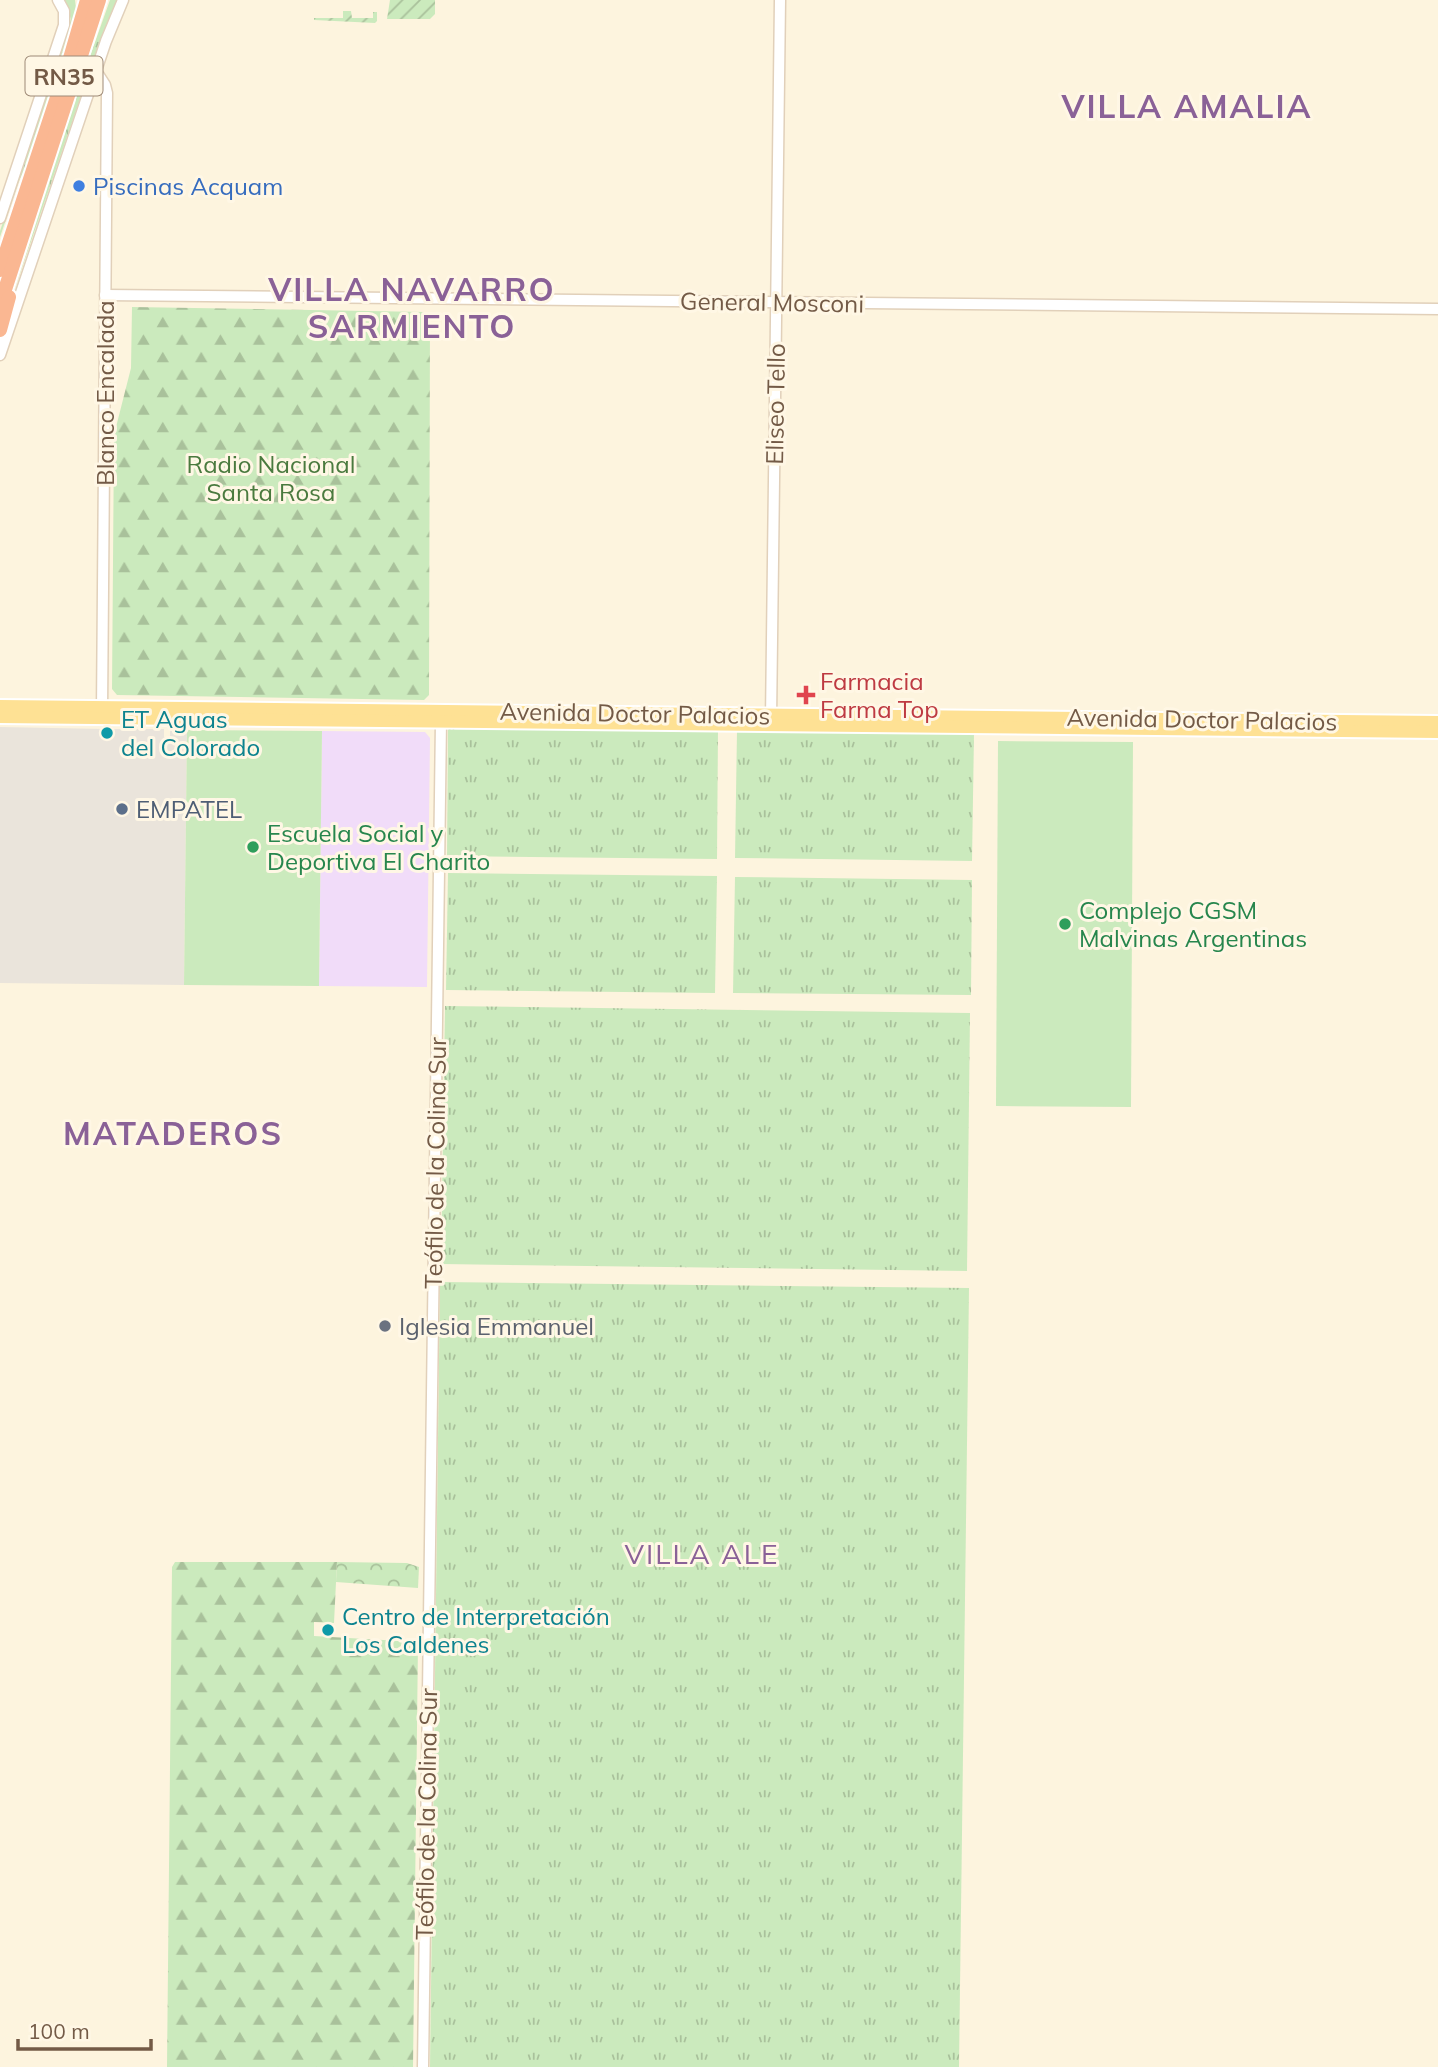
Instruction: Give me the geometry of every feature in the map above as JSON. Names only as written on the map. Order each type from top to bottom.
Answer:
[{"type":"highway","points":[[79,0],[81,21]]},
{"type":"highway","name":"RN35","points":[[0,270],[86,0]]},
{"type":"highway","name":"RN35","points":[[0,305],[99,0]]},
{"type":"highway","points":[[82,58],[106,0]]},
{"type":"highway","points":[[0,247],[21,183],[40,151]]},
{"type":"highway","points":[[0,330],[29,235],[36,195]]},
{"type":"main road","name":"Avenida Doctor Palacios","points":[[0,706],[102,713],[441,721],[1438,722]]},
{"type":"main road","name":"Avenida Doctor Palacios","points":[[0,717],[102,713],[771,720],[1438,732]]},
{"type":"street","points":[[0,218],[64,25],[64,11],[58,0]]},
{"type":"street","points":[[0,355],[122,0]]},
{"type":"street","name":"Eliseo Tello","points":[[771,720],[780,0]]},
{"type":"street","name":"Blanco Encalada","points":[[96,71],[107,93],[102,713]]},
{"type":"street","name":"General Mosconi","points":[[105,295],[1438,309]]},
{"type":"street","name":"Teófilo de la Colina Sur","points":[[423,2067],[441,721]]},
{"type":"shaded area","points":[[0,727],[104,729],[104,737],[110,737],[110,729],[164,729],[164,737],[170,738],[170,729],[187,730],[184,985],[0,983]]},
{"type":"shaded area","points":[[322,731],[425,732],[430,738],[427,987],[319,986]]},
{"type":"green space","points":[[64,0],[75,0],[77,17],[40,137],[19,181],[0,237],[71,19]]},
{"type":"green space","points":[[110,0],[117,0],[100,41],[4,320],[30,242],[41,194]]},
{"type":"green space","points":[[390,0],[435,0],[435,14],[430,19],[387,19]]},
{"type":"green space","points":[[343,11],[351,11],[352,18],[373,18],[373,12],[377,12],[377,21],[314,20],[343,18]]},
{"type":"green space","name":"Radio Nacional Santa Rosa","points":[[132,307],[425,312],[430,317],[429,695],[424,700],[117,695],[112,689],[114,435],[131,368]]},
{"type":"green space","points":[[448,728],[718,730],[717,859],[447,856]]},
{"type":"green space","name":"Escuela Social y Deportiva El Charito","points":[[187,730],[322,731],[319,986],[184,985]]},
{"type":"green space","points":[[737,730],[974,733],[972,861],[735,858]]},
{"type":"green space","name":"Complejo CGSM Malvinas Argentinas","points":[[998,741],[1133,742],[1131,1107],[996,1106]]},
{"type":"green space","points":[[448,873],[717,876],[715,993],[446,990]]},
{"type":"green space","points":[[735,877],[972,880],[971,995],[733,993]]},
{"type":"green space","points":[[445,1006],[970,1013],[967,1271],[441,1264]]},
{"type":"green space","points":[[440,1282],[969,1288],[959,2067],[430,2067]]},
{"type":"green space","points":[[175,1562],[337,1562],[334,1623],[314,1622],[314,1636],[418,1642],[413,2067],[167,2067],[172,1567]]},
{"type":"green space","points":[[337,1562],[407,1563],[419,1567],[418,1588],[336,1582]]},
{"type":"place","name":"Piscinas Acquam","points":[[79,186]]},
{"type":"place","name":"Farmacia Farma Top","points":[[806,695]]},
{"type":"place","name":"ET Aguas del Colorado","points":[[107,733]]},
{"type":"place","name":"EMPATEL","points":[[122,809]]},
{"type":"place","name":"Escuela Social y Deportiva El Charito","points":[[253,847]]},
{"type":"place","name":"Complejo CGSM Malvinas Argentinas","points":[[1065,924]]},
{"type":"place","name":"Iglesia Emmanuel","points":[[385,1326]]},
{"type":"place","name":"Centro de Interpretación Los Caldenes","points":[[328,1630]]},
{"type":"district","name":"VILLA AMALIA","points":[[1187,106]]},
{"type":"district","name":"VILLA NAVARRO SARMIENTO","points":[[412,308]]},
{"type":"district","name":"MATADEROS","points":[[173,1133]]},
{"type":"district","name":"VILLA ALE","points":[[702,1553]]}]
